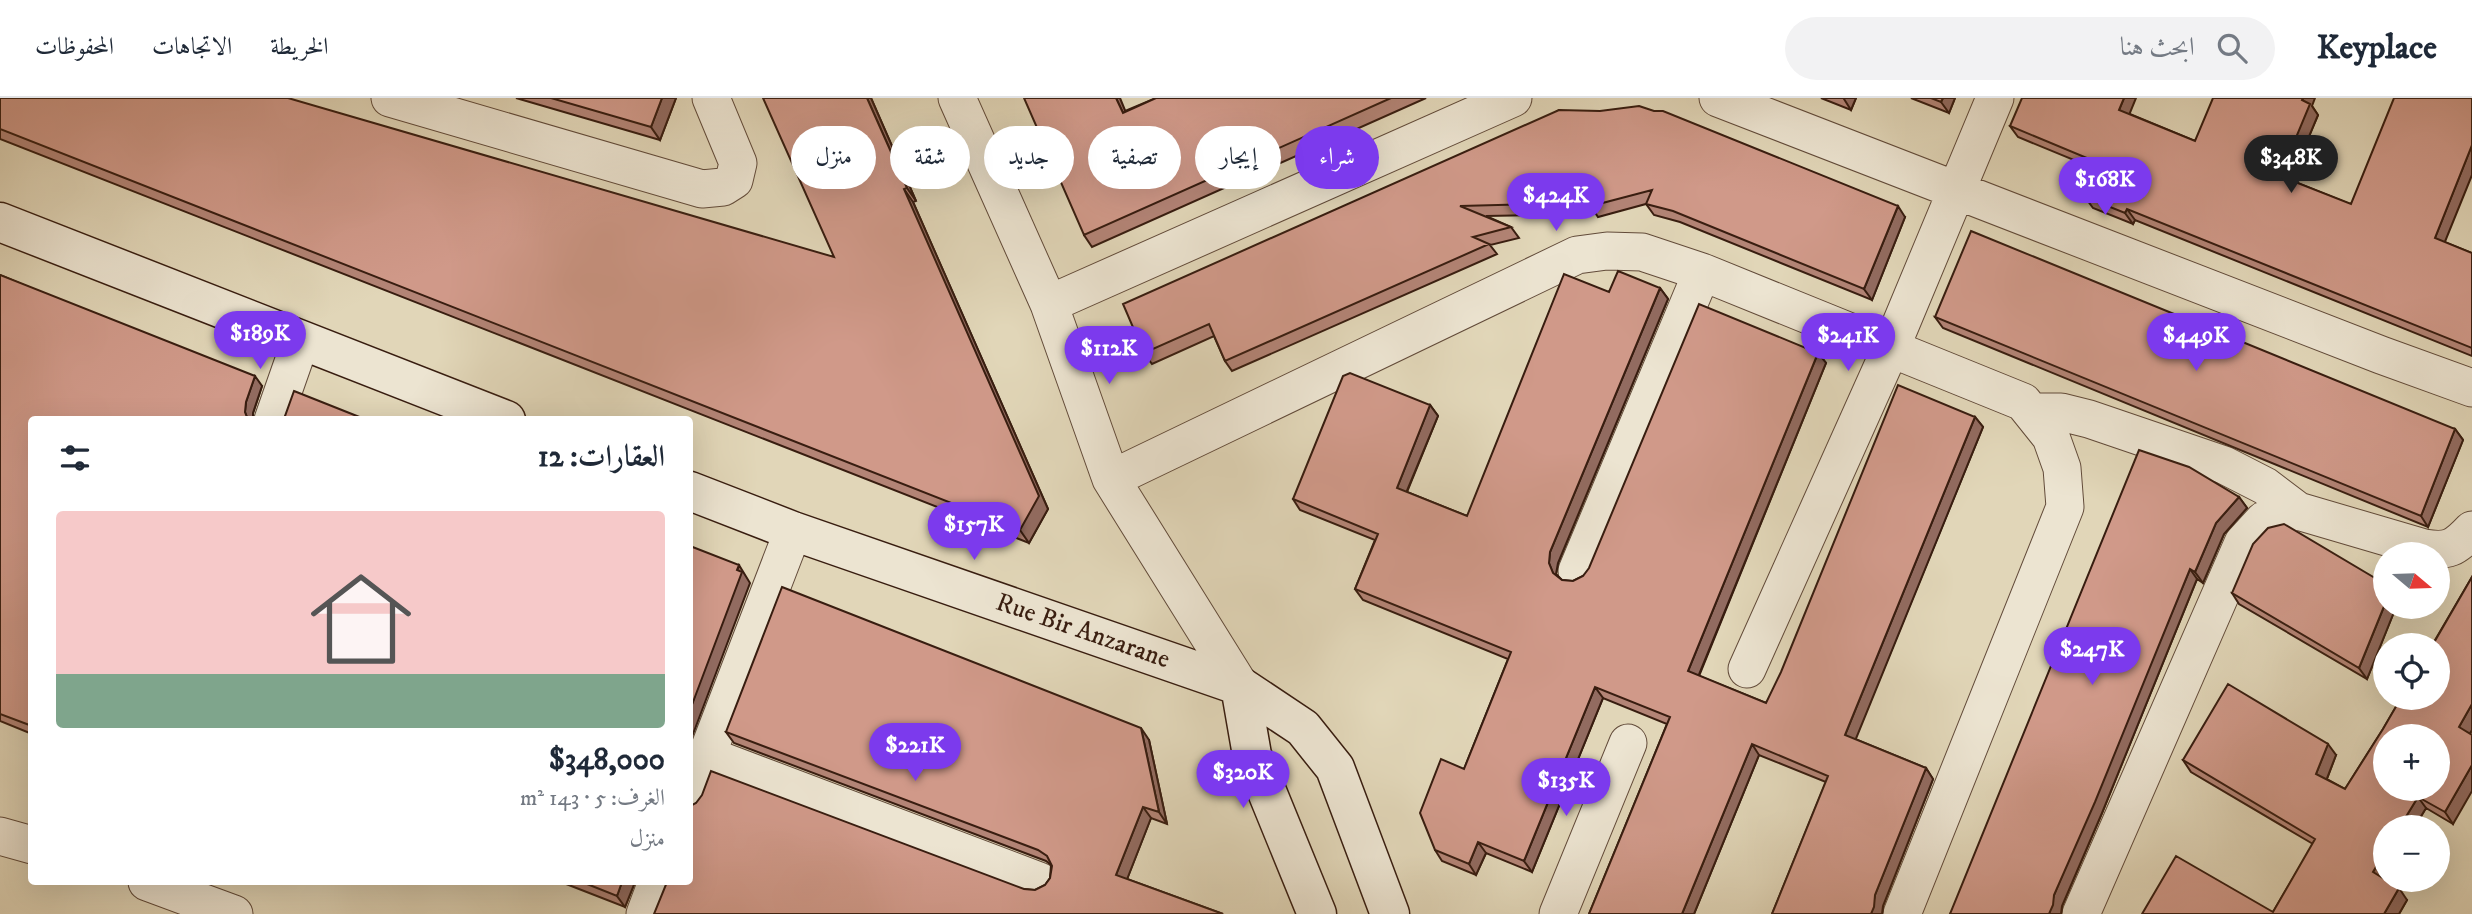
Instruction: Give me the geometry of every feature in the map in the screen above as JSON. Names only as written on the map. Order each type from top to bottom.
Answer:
[{"type":"street","points":[[390,98],[702,189],[723,187],[734,180],[738,163],[711,98]]},
{"type":"street","points":[[957,98],[1049,304],[1111,479],[1240,686],[1252,755],[1317,914]]},
{"type":"street","points":[[1049,304],[1513,98]]},
{"type":"street","points":[[1718,98],[2472,388]]},
{"type":"street","points":[[1748,668],[1891,350],[1995,98]]},
{"type":"street","points":[[0,222],[496,416]]},
{"type":"street","points":[[1111,479],[1577,255],[1607,251],[1642,252],[1702,272],[2024,402],[2051,437],[2062,468],[2065,507],[1902,914]]},
{"type":"street","points":[[1577,571],[1702,272]]},
{"type":"street","points":[[274,416],[300,341]]},
{"type":"street","points":[[2031,412],[2061,412],[2090,419],[2224,465],[2266,486],[2298,511],[2424,548],[2442,551],[2459,544],[2472,530]]},
{"type":"street","name":"Rue Bir Anzarane","points":[[693,492],[793,531],[1240,686],[1303,729],[1335,768],[1390,914]]},
{"type":"street","points":[[2081,914],[2243,543],[2264,520],[2298,511]]},
{"type":"street","points":[[693,791],[793,531]]},
{"type":"street","points":[[1558,914],[1628,743]]},
{"type":"street","points":[[706,755],[1039,881]]},
{"type":"street","points":[[0,836],[28,844]]},
{"type":"street","points":[[154,885],[234,914]]},
{"type":"street","points":[[645,914],[656,885]]},
{"type":"building","points":[[0,98],[288,98],[834,257],[804,189],[876,189],[876,126],[791,126],[791,161],[763,98],[867,98],[890,150],[890,189],[904,189],[1039,496],[1020,530],[0,129]]},
{"type":"building","points":[[551,98],[662,98],[651,127]]},
{"type":"building","points":[[1024,98],[1116,98],[1123,113],[1156,98],[1391,98],[1328,126],[1295,126],[1295,141],[1281,147],[1281,126],[1195,126],[1195,185],[1084,235],[1064,189],[1074,189],[1074,126],[1036,126]]},
{"type":"building","points":[[2022,98],[2124,98],[2119,110],[2195,141],[2213,98],[2303,98],[2302,100],[2310,104],[2280,176],[2351,204],[2394,98],[2472,98],[2472,145],[2435,238],[2472,253],[2472,348],[2127,209],[2125,213],[2085,197],[2099,163],[2010,126]]},
{"type":"building","points":[[1639,106],[1663,111],[1898,206],[1864,289],[1673,211],[1646,204],[1652,190],[1591,206],[1594,196],[1579,203],[1460,206],[1511,227],[1473,237],[1489,244],[1225,361],[1209,324],[1144,353],[1123,304],[1559,110],[1600,111]]},
{"type":"building","points":[[1971,231],[2455,429],[2421,516],[1935,317]]},
{"type":"building","points":[[1618,271],[1660,288],[1550,552],[1549,563],[1553,573],[1562,580],[1573,581],[1583,576],[1589,568],[1699,304],[1818,353],[1688,671],[1766,703],[1898,385],[1975,417],[1845,735],[1926,768],[1875,895],[1871,914],[1772,914],[1828,776],[1752,744],[1682,914],[1589,914],[1670,717],[1595,687],[1524,861],[1478,842],[1469,864],[1435,850],[1420,813],[1441,759],[1464,769],[1511,652],[1355,589],[1378,534],[1293,499],[1343,376],[1350,373],[1430,405],[1397,488],[1467,516],[1564,274],[1609,292]]},
{"type":"building","points":[[0,275],[255,376],[246,402],[246,416],[28,416],[28,724],[0,714]]},
{"type":"building","points":[[294,391],[357,416],[285,416]]},
{"type":"building","points":[[2139,450],[2189,467],[2239,497],[2216,523],[2195,572],[2190,569],[2054,895],[2049,914],[1950,914]]},
{"type":"building","points":[[2284,524],[2373,577],[2373,620],[2378,620],[2359,668],[2232,593],[2253,544],[2268,528]]},
{"type":"building","points":[[693,547],[739,565],[737,570],[742,572],[693,702]]},
{"type":"building","points":[[2472,577],[2472,704],[2459,727],[2472,735],[2472,765],[2445,812],[2425,801],[2450,801],[2450,724],[2386,724],[2394,710],[2450,710],[2450,633],[2440,633],[2447,620],[2450,620],[2450,615]]},
{"type":"building","points":[[782,587],[1141,728],[1159,812],[1143,807],[1116,875],[1223,914],[654,914],[666,885],[693,885],[693,804],[702,795],[711,771],[1024,889],[1035,890],[1045,885],[1050,878],[1052,866],[1047,856],[1038,850],[726,732]]},
{"type":"building","points":[[2228,684],[2328,744],[2316,774],[2345,789],[2373,745],[2373,801],[2416,801],[2407,815],[2373,815],[2373,892],[2397,892],[2384,914],[2142,914],[2176,856],[2273,912],[2315,839],[2183,760]]},
{"type":"building","points":[[590,885],[621,885],[617,896]]}]
